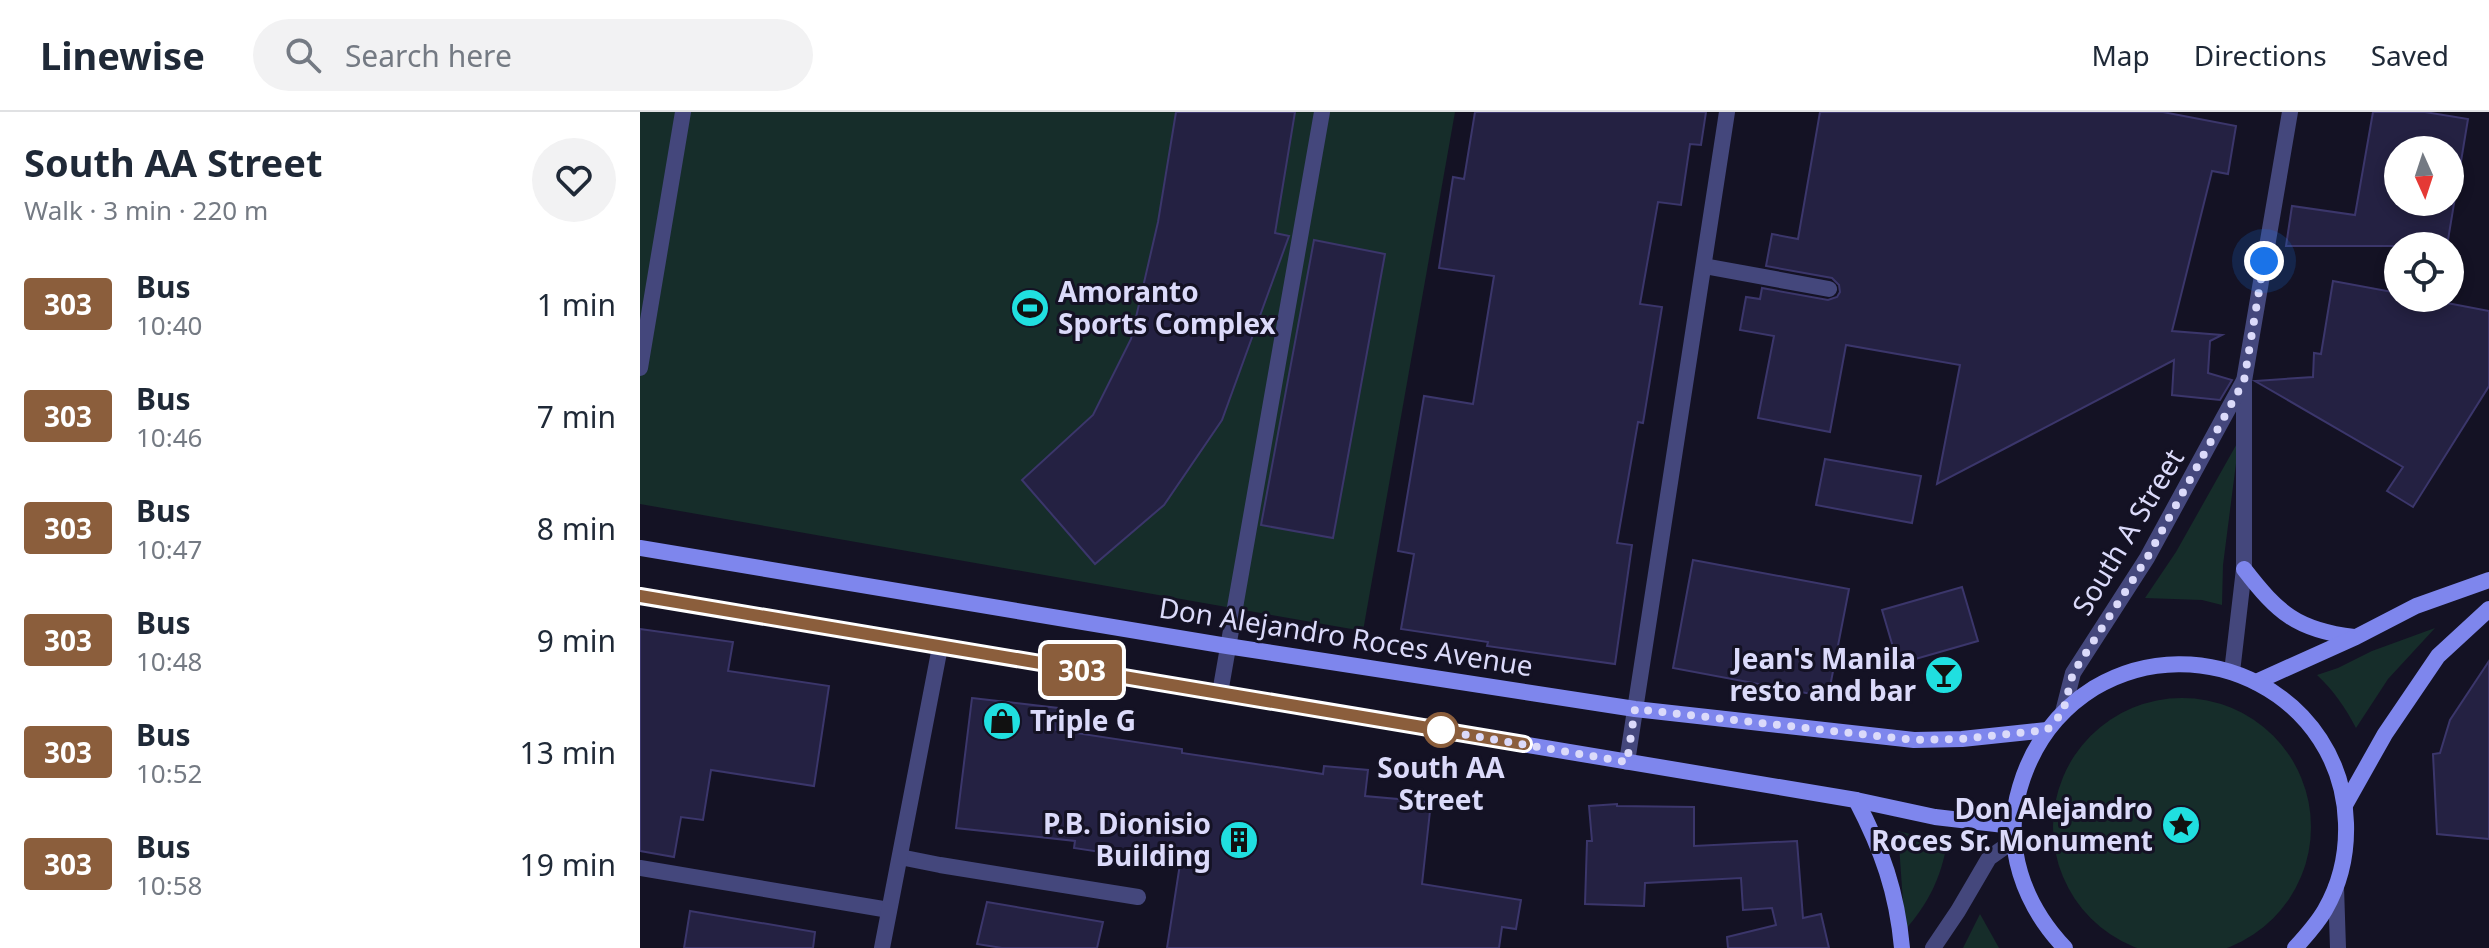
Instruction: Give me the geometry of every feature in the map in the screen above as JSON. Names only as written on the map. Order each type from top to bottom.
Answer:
[{"type":"main road","name":"Don Alejandro Roces Avenue","points":[[640,548],[1227,646],[1635,709],[1914,740],[1962,739],[2047,730]]},
{"type":"main road","points":[[2244,569],[2283,613],[2306,626],[2330,634],[2356,637]]},
{"type":"main road","points":[[2256,682],[2416,606],[2489,580]]},
{"type":"main road","points":[[640,596],[1856,800],[2013,834]]},
{"type":"main road","points":[[2345,805],[2385,734],[2438,656],[2489,609]]},
{"type":"main road","points":[[2065,948],[2048,929],[2024,886],[2013,834],[2024,771],[2047,730],[2084,694],[2131,671],[2182,664],[2232,672],[2283,698],[2306,720],[2324,746],[2338,775],[2345,805],[2343,862],[2325,910],[2295,948]]},
{"type":"main road","points":[[1856,800],[1875,836],[1890,875],[1902,948]]},
{"type":"street","points":[[640,368],[683,112]]},
{"type":"street","points":[[1220,693],[1322,112]]},
{"type":"street","points":[[1627,762],[1727,112]]},
{"type":"street","name":"South A Street","points":[[2232,672],[2244,569],[2244,381],[2290,112]]},
{"type":"street","points":[[1704,266],[1829,289]]},
{"type":"street","name":"South A Street","points":[[2063,712],[2073,673],[2147,558],[2244,381]]},
{"type":"street","points":[[882,948],[940,647]]},
{"type":"street","points":[[1933,948],[1989,858],[2013,834]]},
{"type":"street","points":[[900,857],[1138,897]]},
{"type":"street","points":[[640,868],[889,910]]},
{"type":"street","points":[[2336,887],[2338,948]]},
{"type":"green space","name":"Amoranto Sports Complex","points":[[640,112],[1455,112],[1363,631],[640,504]]},
{"type":"green space","points":[[2239,440],[2223,565],[2222,605],[2202,600],[2145,598],[2176,552]]},
{"type":"green space","points":[[2435,628],[2388,679],[2356,728],[2339,700],[2317,675]]},
{"type":"green space","points":[[2169,698],[2195,698],[2220,703],[2264,727],[2282,745],[2296,766],[2306,789],[2311,814],[2311,840],[2306,865],[2289,899],[2264,927],[2224,949],[2140,949],[2121,941],[2100,927],[2075,899],[2058,865],[2053,840],[2053,814],[2058,789],[2082,745],[2100,727],[2121,713],[2144,703]]},
{"type":"green space","points":[[1898,831],[1947,843],[1932,890],[1905,930]]},
{"type":"green space","points":[[1980,914],[1999,948],[1963,948]]},
{"type":"building","points":[[1176,112],[1295,112],[1275,233],[1289,236],[1222,420],[1164,505],[1095,564],[1022,480],[1093,415],[1131,339],[1158,222]]},
{"type":"building","points":[[1475,112],[1706,112],[1701,145],[1690,144],[1681,205],[1658,202],[1640,304],[1662,307],[1643,423],[1638,422],[1617,543],[1632,545],[1615,664],[1487,646],[1488,642],[1401,629],[1414,554],[1398,551],[1424,396],[1473,404],[1494,276],[1439,268],[1453,177],[1464,179]]},
{"type":"building","points":[[1820,112],[2163,112],[2236,126],[2228,174],[2212,171],[2172,331],[2222,335],[2210,341],[2208,373],[2232,380],[2220,400],[2172,395],[2174,360],[1937,484],[1960,365],[1846,345],[1830,432],[1758,418],[1774,336],[1740,330],[1746,297],[1760,299],[1762,288],[1828,300],[1837,297],[1840,292],[1839,285],[1832,278],[1766,266],[1772,234],[1798,239]]},
{"type":"building","points":[[2373,112],[2425,112],[2468,119],[2464,143],[2464,136],[2384,136],[2384,216],[2452,216],[2449,232],[2384,232],[2384,246],[2286,246],[2292,206],[2355,215]]},
{"type":"building","points":[[1314,240],[1385,254],[1333,538],[1261,525]]},
{"type":"building","points":[[2333,281],[2384,290],[2384,312],[2464,312],[2464,306],[2489,311],[2489,386],[2413,507],[2387,491],[2403,467],[2255,381],[2313,377],[2314,353],[2321,354]]},
{"type":"building","points":[[1825,459],[1921,476],[1912,523],[1816,505]]},
{"type":"building","points":[[1693,560],[1849,589],[1828,697],[1673,668]]},
{"type":"building","points":[[1962,587],[1978,641],[1898,664],[1882,610]]},
{"type":"building","points":[[640,629],[733,642],[728,671],[829,686],[814,786],[711,770],[703,820],[681,817],[674,857],[640,851]]},
{"type":"building","points":[[2489,661],[2489,839],[2437,834],[2433,754],[2440,753],[2450,720]]},
{"type":"building","points":[[972,698],[1058,708],[1056,730],[1182,749],[1182,753],[1323,774],[1324,766],[1368,770],[1365,796],[1431,802],[1422,884],[1521,900],[1516,929],[1502,927],[1499,948],[1167,948],[1180,864],[1074,848],[1075,841],[956,828]]},
{"type":"building","points":[[1589,806],[1694,807],[1694,846],[1797,841],[1803,918],[1821,914],[1829,948],[1728,948],[1727,937],[1776,925],[1772,908],[1743,910],[1741,878],[1645,883],[1644,906],[1585,904],[1587,841],[1592,841]]},
{"type":"building","points":[[987,902],[1103,922],[1097,948],[1002,948],[977,944]]},
{"type":"building","points":[[690,911],[815,932],[813,948],[684,948]]},
{"type":"bus line","name":"303","points":[[640,596],[1524,744]]},
{"type":"place","name":"Amoranto Sports Complex","points":[[1030,308]]},
{"type":"place","name":"Jean's Manila resto and bar","points":[[1944,675]]},
{"type":"place","name":"Triple G","points":[[1002,721]]},
{"type":"place","name":"South AA Street","points":[[1441,730]]},
{"type":"place","name":"Don Alejandro Roces Sr. Monument","points":[[2181,825]]},
{"type":"place","name":"P.B. Dionisio Building","points":[[1239,840]]},
{"type":"route","points":[[1441,730],[1432,729],[1627,762],[1635,709],[1914,740],[1962,739],[2047,730],[2063,712],[2073,673],[2147,558],[2244,381],[2264,261]]}]
